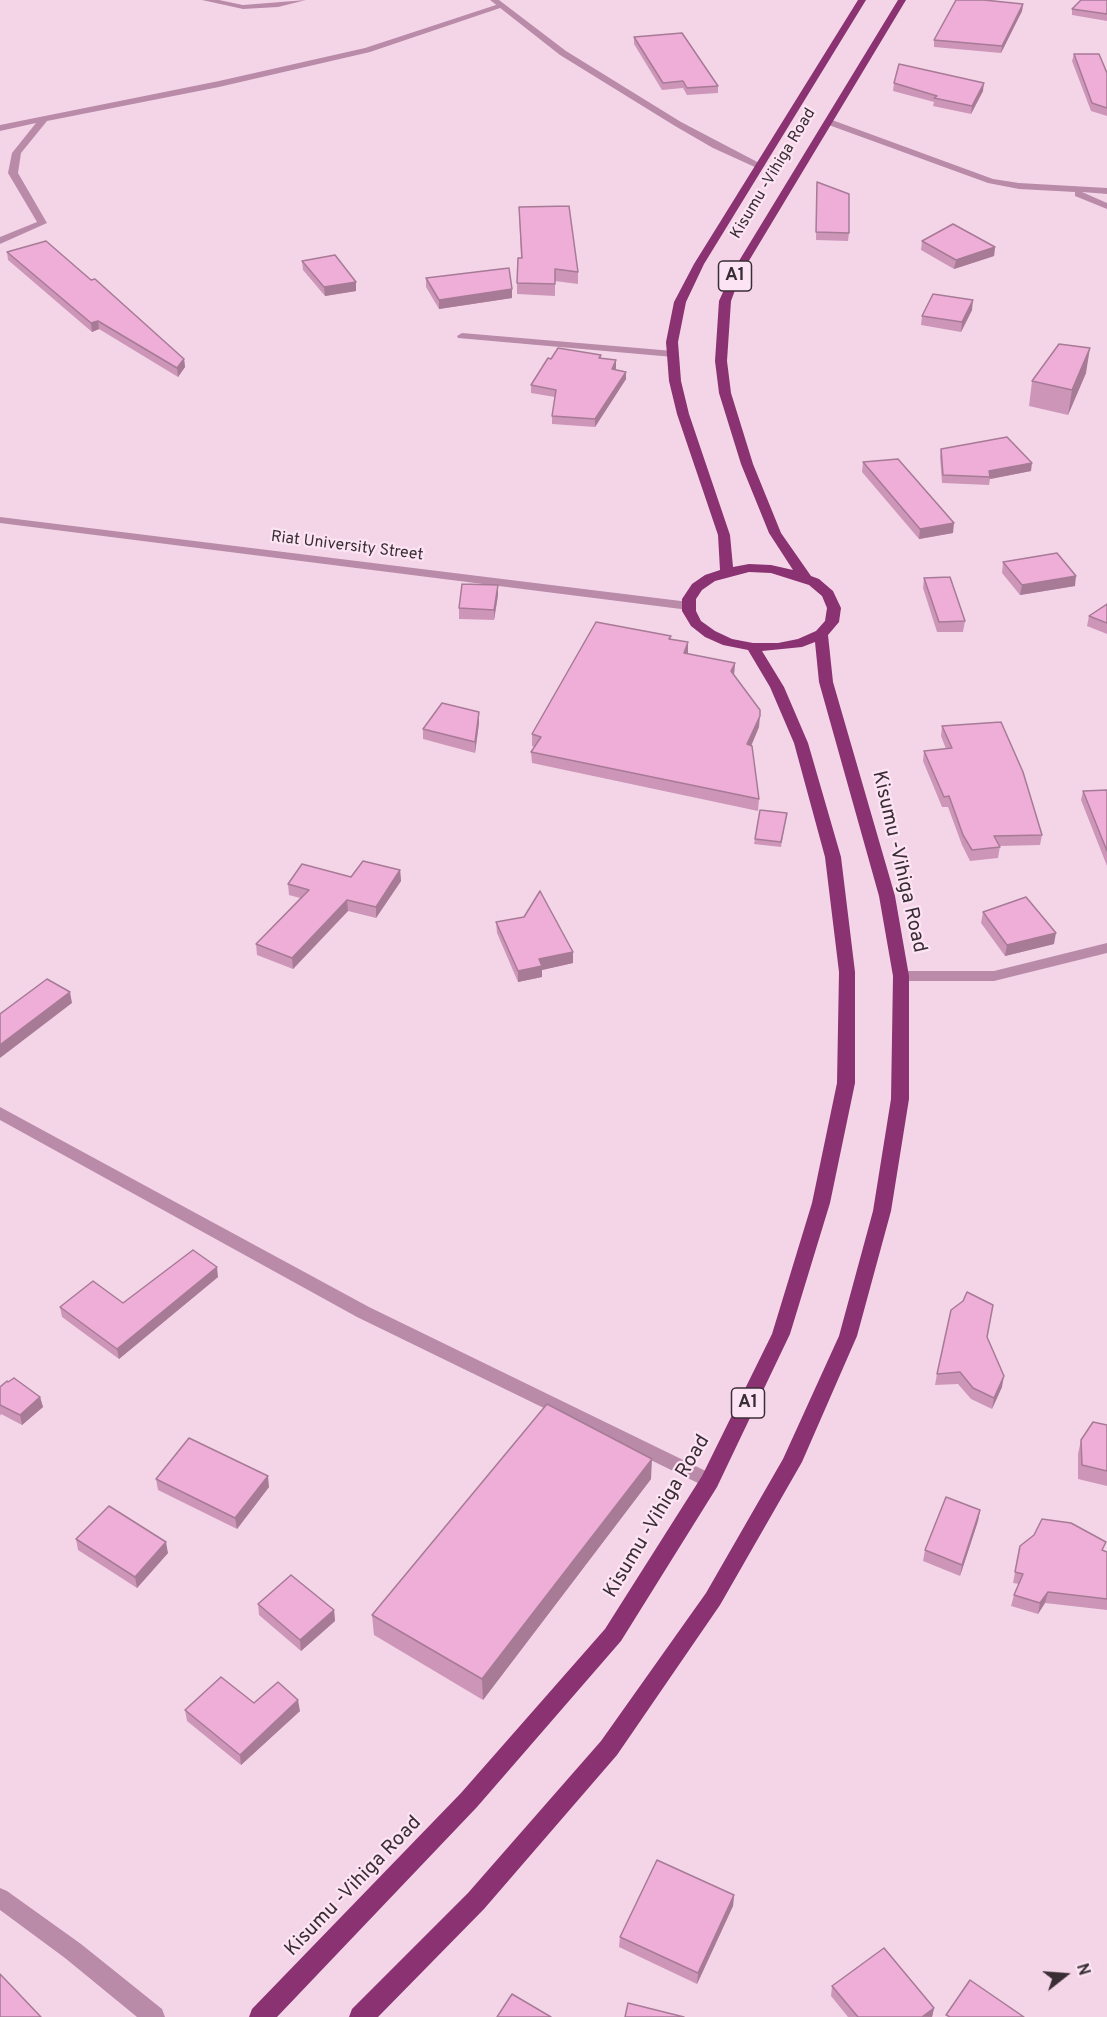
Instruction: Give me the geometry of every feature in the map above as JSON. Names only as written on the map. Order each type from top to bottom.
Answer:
[{"type":"highway","name":"Kisumu -Vihiga Road","points":[[728,572],[723,535],[683,414],[675,381],[672,342],[680,302],[699,264],[862,0]]},
{"type":"highway","name":"Kisumu -Vihiga Road","points":[[806,579],[775,533],[747,464],[725,393],[721,361],[725,301],[736,274],[902,0]]},
{"type":"highway","name":"A1","points":[[689,606],[689,599],[697,587],[710,578],[748,568],[771,569],[806,579],[828,594],[834,608],[832,622],[821,634]]},
{"type":"highway","points":[[689,606],[696,623],[710,634],[728,642],[753,647],[778,648],[821,634]]},
{"type":"highway","name":"Kisumu -Vihiga Road","points":[[361,2017],[476,1901],[609,1748],[714,1599],[792,1462],[848,1336],[882,1211],[900,1099],[901,976],[887,896],[854,773],[826,682],[821,634]]},
{"type":"highway","name":"Kisumu -Vihiga Road","points":[[261,2017],[469,1800],[613,1635],[710,1481],[781,1334],[821,1203],[846,1083],[847,972],[833,857],[801,743],[777,687],[753,647]]},
{"type":"street","points":[[206,0],[243,7],[302,0]]},
{"type":"street","points":[[0,128],[219,84],[367,50],[498,3],[562,53],[716,146],[759,166]]},
{"type":"street","points":[[0,241],[42,223],[13,173],[17,153],[45,118]]},
{"type":"street","points":[[829,122],[991,181],[1019,186],[1107,191]]},
{"type":"street","points":[[1067,190],[1107,206]]},
{"type":"street","points":[[462,336],[673,354]]},
{"type":"street","name":"Riat University Street","points":[[0,520],[689,606]]},
{"type":"street","points":[[901,976],[994,975],[1107,948]]},
{"type":"street","points":[[0,1113],[363,1312],[710,1481]]},
{"type":"street","points":[[0,1898],[73,1951],[154,2017]]},
{"type":"building","points":[[956,0],[1023,4],[1002,46],[934,40]]},
{"type":"building","points":[[1081,0],[1107,0],[1107,14],[1072,9]]},
{"type":"building","points":[[682,33],[718,86],[687,88],[683,81],[663,83],[634,37]]},
{"type":"building","points":[[1074,54],[1099,54],[1107,73],[1107,108],[1092,103]]},
{"type":"building","points":[[899,64],[984,83],[972,106],[934,98],[937,96],[894,83]]},
{"type":"building","points":[[817,182],[849,194],[849,233],[816,232]]},
{"type":"building","points":[[569,206],[578,272],[555,269],[555,284],[517,283],[518,258],[522,258],[519,207]]},
{"type":"building","points":[[953,224],[995,247],[956,260],[922,241]]},
{"type":"building","points":[[46,241],[91,280],[95,279],[184,359],[177,368],[98,321],[91,323],[7,252]]},
{"type":"building","points":[[335,255],[356,282],[324,287],[302,261]]},
{"type":"building","points":[[509,268],[512,289],[439,300],[426,278]]},
{"type":"building","points":[[933,294],[973,300],[962,322],[922,316]]},
{"type":"building","points":[[1059,344],[1090,348],[1072,390],[1032,381]]},
{"type":"building","points":[[558,348],[601,355],[599,358],[616,360],[612,369],[626,372],[595,419],[552,416],[556,390],[531,385],[548,358],[551,359]]},
{"type":"building","points":[[1007,437],[1032,463],[989,471],[990,477],[943,475],[941,449]]},
{"type":"building","points":[[898,459],[954,523],[920,529],[863,462]]},
{"type":"building","points":[[1057,553],[1076,576],[1022,585],[1003,562]]},
{"type":"building","points":[[950,577],[965,621],[939,622],[924,578]]},
{"type":"building","points":[[462,584],[498,585],[494,610],[459,608]]},
{"type":"building","points":[[1107,604],[1107,623],[1089,616]]},
{"type":"building","points":[[596,622],[671,636],[669,639],[688,642],[684,653],[735,663],[731,671],[760,710],[760,716],[747,744],[752,746],[759,799],[531,752],[541,737],[532,734]]},
{"type":"building","points":[[442,703],[479,712],[475,742],[423,729]]},
{"type":"building","points":[[1001,722],[1023,772],[1042,835],[994,836],[1000,847],[972,850],[963,835],[949,796],[944,797],[924,751],[952,748],[942,726]]},
{"type":"building","points":[[1107,790],[1107,851],[1083,791]]},
{"type":"building","points":[[760,810],[787,813],[781,842],[755,839]]},
{"type":"building","points":[[363,861],[400,870],[376,907],[347,900],[292,958],[256,944],[309,890],[288,884],[302,864],[351,877]]},
{"type":"building","points":[[540,891],[573,952],[539,959],[542,966],[518,971],[496,922],[524,917]]},
{"type":"building","points":[[1026,897],[1056,933],[1007,945],[983,912]]},
{"type":"building","points":[[47,979],[70,992],[0,1045],[0,1014]]},
{"type":"building","points":[[193,1250],[217,1267],[117,1349],[60,1307],[93,1281],[123,1303]]},
{"type":"building","points":[[967,1292],[993,1305],[987,1337],[1004,1376],[994,1398],[973,1388],[960,1372],[937,1374],[951,1310],[963,1301]]},
{"type":"building","points":[[14,1378],[40,1397],[20,1415],[0,1405],[0,1387]]},
{"type":"building","points":[[547,1404],[652,1459],[482,1679],[372,1615]]},
{"type":"building","points":[[1093,1422],[1107,1425],[1107,1471],[1082,1465],[1081,1440]]},
{"type":"building","points":[[189,1438],[268,1476],[235,1518],[156,1479]]},
{"type":"building","points":[[946,1497],[980,1510],[962,1565],[925,1550]]},
{"type":"building","points":[[109,1506],[166,1542],[135,1577],[76,1539]]},
{"type":"building","points":[[1042,1519],[1071,1523],[1106,1542],[1102,1550],[1107,1552],[1107,1599],[1048,1592],[1040,1603],[1014,1595],[1023,1574],[1015,1572],[1020,1546],[1034,1535]]},
{"type":"building","points":[[291,1575],[334,1610],[300,1640],[258,1604]]},
{"type":"building","points":[[221,1677],[254,1703],[278,1682],[298,1700],[240,1755],[185,1710]]},
{"type":"building","points":[[657,1860],[734,1895],[698,1973],[620,1937]]},
{"type":"building","points":[[884,1948],[934,2008],[922,2017],[858,2017],[832,1986]]},
{"type":"building","points":[[0,1974],[41,2017],[0,2017]]},
{"type":"building","points":[[970,1980],[1024,2017],[950,2017],[946,2015]]},
{"type":"building","points":[[512,1994],[551,2017],[497,2017]]},
{"type":"building","points":[[628,2003],[684,2017],[625,2017]]}]
